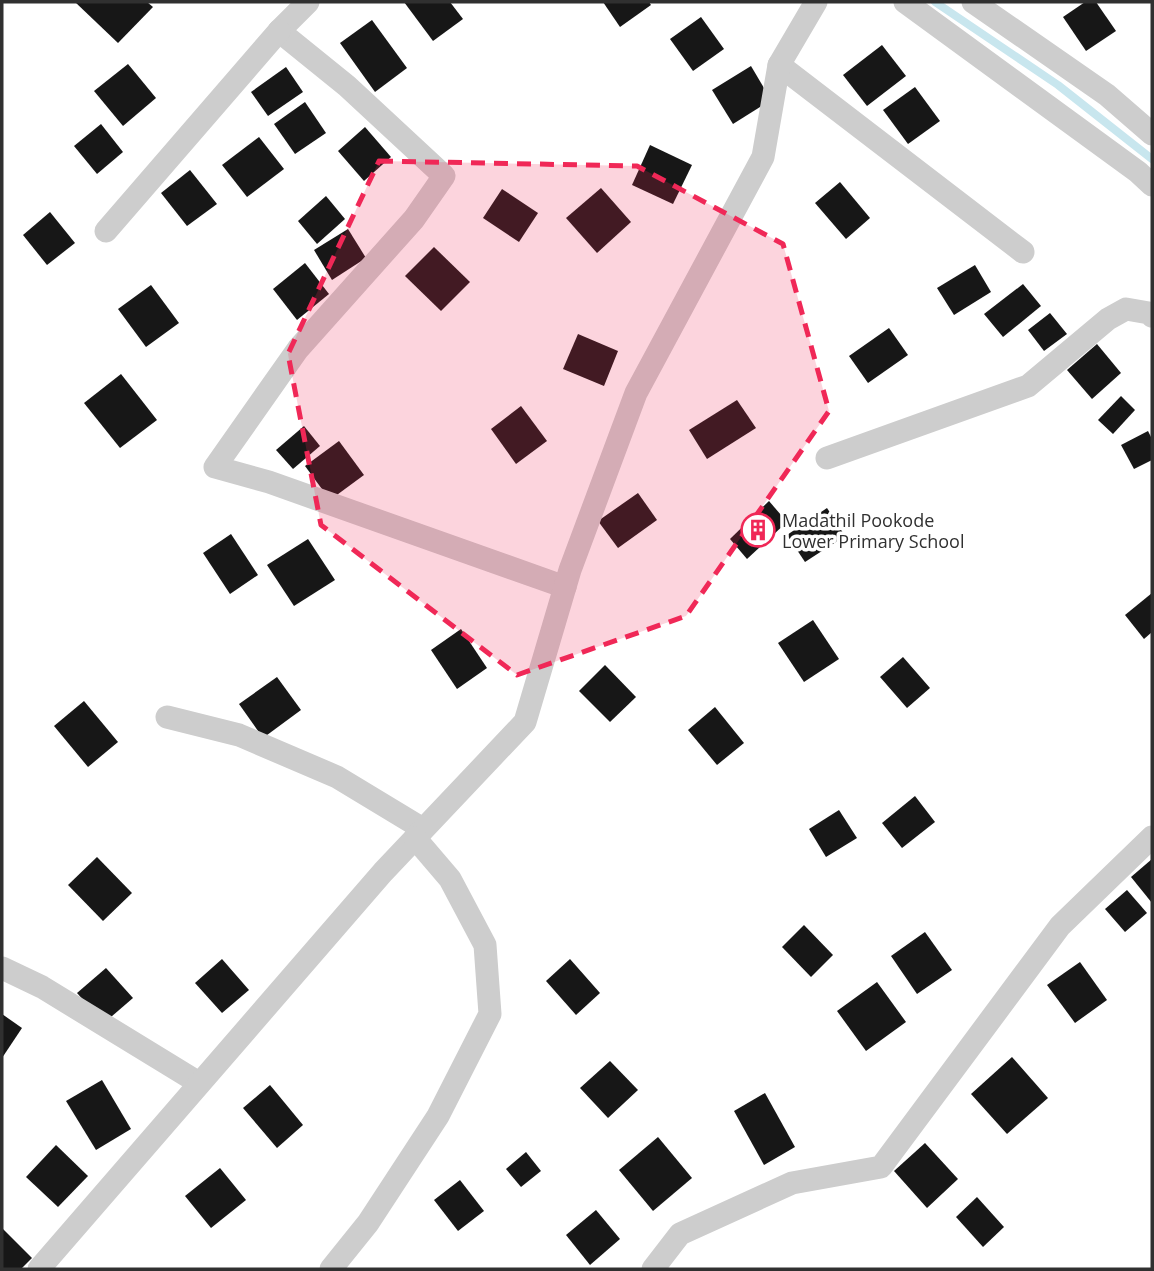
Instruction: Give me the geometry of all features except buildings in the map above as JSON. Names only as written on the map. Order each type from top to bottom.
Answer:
[{"type":"street","points":[[106,231],[279,31],[308,2]]},
{"type":"street","points":[[38,1269],[419,833],[525,722],[565,587],[636,393],[763,157],[779,65],[816,2]]},
{"type":"street","points":[[905,2],[1138,172],[1152,185]]},
{"type":"street","points":[[973,2],[1107,94],[1152,134]]},
{"type":"street","points":[[279,31],[347,86],[444,176],[414,219],[298,349],[215,467],[269,482],[565,587]]},
{"type":"street","points":[[779,65],[1023,252]]},
{"type":"street","points":[[827,458],[1028,386],[1108,319],[1126,309],[1149,313],[1152,316]]},
{"type":"street","points":[[167,717],[239,735],[337,777],[419,833],[450,878],[485,945],[490,1014],[438,1116],[368,1223],[331,1269]]},
{"type":"street","points":[[653,1269],[680,1234],[780,1189],[792,1184],[881,1167],[1060,926],[1152,837]]},
{"type":"street","points":[[2,968],[43,987],[200,1083]]},
{"type":"highlighted area","points":[[379,161],[637,166],[783,244],[829,411],[686,616],[517,675],[321,525],[288,354]]},
{"type":"waterway","points":[[935,2],[1058,85],[1152,159]]},
{"type":"place","name":"Madathil Pookode Lower Primary School","points":[[758,530]]}]
